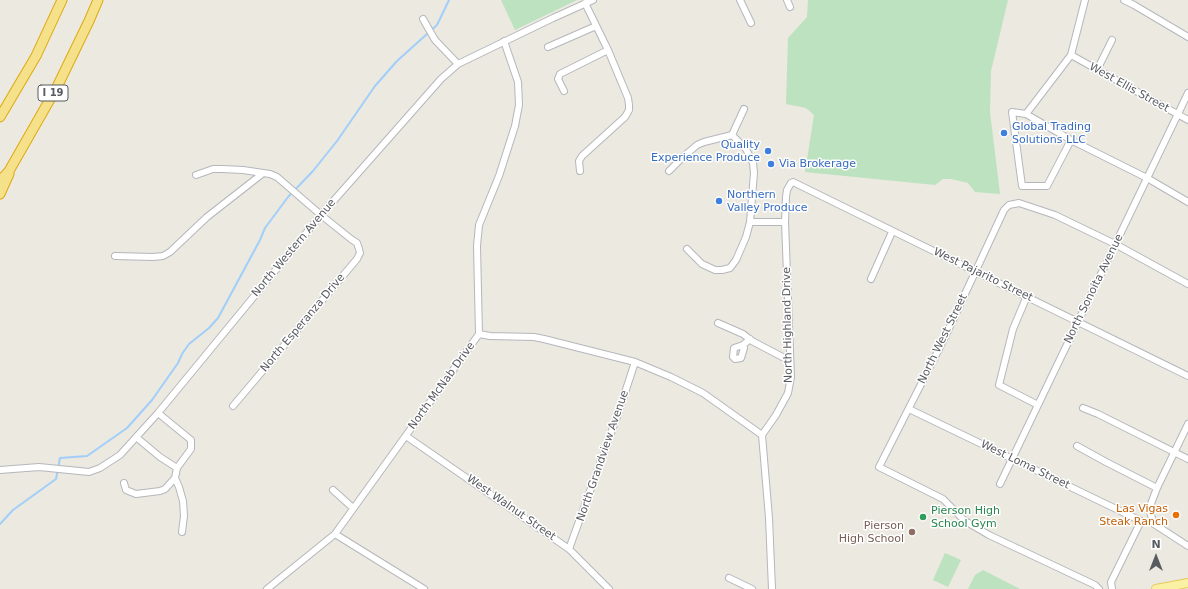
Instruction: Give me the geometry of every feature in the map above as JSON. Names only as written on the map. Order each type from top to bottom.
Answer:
[{"type":"highway","points":[[0,117],[36,56],[62,0]]},
{"type":"highway","name":"I 19","points":[[0,181],[9,171],[57,87],[98,0]]},
{"type":"highway","points":[[0,194],[3,190],[9,171]]},
{"type":"main road","points":[[1156,589],[1188,582]]},
{"type":"street","name":"North Western Avenue","points":[[0,470],[39,467],[89,472],[109,463],[120,455],[158,413],[321,215],[441,79],[458,64],[593,0]]},
{"type":"street","points":[[740,0],[751,23]]},
{"type":"street","points":[[787,0],[790,7]]},
{"type":"street","points":[[1026,114],[1071,55],[1085,0]]},
{"type":"street","points":[[1124,0],[1188,38]]},
{"type":"street","points":[[580,171],[579,161],[582,156],[625,117],[630,105],[608,50],[585,4]]},
{"type":"street","points":[[423,19],[435,40],[458,64]]},
{"type":"street","points":[[548,47],[596,26]]},
{"type":"street","points":[[1097,70],[1112,40]]},
{"type":"street","name":"North McNab Drive","points":[[267,589],[335,534],[479,334],[477,246],[479,225],[499,176],[515,126],[519,105],[518,82],[504,41]]},
{"type":"street","points":[[564,91],[558,78],[560,74],[608,50]]},
{"type":"street","name":"West Ellis Street","points":[[1071,55],[1188,120]]},
{"type":"street","name":"North Sonoita Avenue","points":[[1000,484],[1188,93]]},
{"type":"street","points":[[732,135],[744,109]]},
{"type":"street","points":[[1071,140],[1047,186],[1022,186],[1012,112],[1026,114],[1071,140],[1147,178],[1188,202]]},
{"type":"street","points":[[669,171],[697,145],[732,135]]},
{"type":"street","points":[[687,249],[707,267],[714,270],[730,268],[740,252],[750,222],[754,173],[753,163],[746,149],[732,135]]},
{"type":"street","points":[[196,176],[213,169],[243,170],[270,174],[277,177],[321,215]]},
{"type":"street","points":[[115,256],[164,256],[207,217],[262,174]]},
{"type":"street","name":"West Pajarito Street","points":[[786,197],[789,185],[793,182],[892,232],[1027,296],[1188,376]]},
{"type":"street","name":"North Highland Drive","points":[[762,435],[776,415],[788,393],[791,377],[785,222],[786,197]]},
{"type":"street","name":"North West Street","points":[[1099,589],[1095,585],[988,535],[965,521],[942,499],[880,467],[961,304],[974,272],[1004,210],[1009,205],[1019,203],[1055,215],[1115,244]]},
{"type":"street","name":"North Esperanza Drive","points":[[233,406],[357,259],[360,253],[357,243],[352,238],[321,215]]},
{"type":"street","points":[[750,222],[785,222]]},
{"type":"street","points":[[871,279],[892,232]]},
{"type":"street","points":[[1115,244],[1188,284]]},
{"type":"street","points":[[1027,296],[1013,329],[999,385],[1038,405]]},
{"type":"street","points":[[718,323],[743,334],[790,361]]},
{"type":"street","points":[[479,334],[490,336],[534,337],[635,362],[671,377],[703,393],[762,435],[769,518],[772,589]]},
{"type":"street","points":[[743,345],[750,339]]},
{"type":"street","name":"North Grandview Avenue","points":[[569,549],[620,411],[635,362]]},
{"type":"street","points":[[1083,408],[1188,459]]},
{"type":"street","name":"West Loma Street","points":[[909,410],[1141,521],[1111,582],[1112,589]]},
{"type":"street","points":[[158,413],[191,440],[191,449],[177,468],[175,478],[183,501],[184,516],[182,532]]},
{"type":"street","points":[[1188,424],[1157,488],[1149,509],[1154,524],[1188,546]]},
{"type":"street","name":"West Walnut Street","points":[[406,436],[569,549],[609,589]]},
{"type":"street","points":[[136,437],[160,457],[177,468]]},
{"type":"street","points":[[1077,446],[1157,488]]},
{"type":"street","points":[[124,483],[126,490],[136,494],[154,492],[165,488],[175,478]]},
{"type":"street","points":[[333,490],[353,508]]},
{"type":"street","points":[[335,534],[424,589]]},
{"type":"street","points":[[729,578],[752,589]]},
{"type":"green space","points":[[501,0],[577,0],[515,30]]},
{"type":"green space","points":[[808,0],[1008,0],[991,71],[990,112],[1000,194],[975,192],[968,183],[951,179],[943,179],[935,185],[805,172],[814,115],[806,108],[786,104],[788,38],[807,17]]},
{"type":"green space","points":[[945,553],[961,560],[948,587],[933,580]]},
{"type":"green space","points":[[983,570],[1020,589],[968,589],[975,575]]},
{"type":"waterway","points":[[0,524],[13,510],[56,479],[60,458],[87,456],[127,428],[152,400],[178,363],[189,344],[209,328],[218,318],[265,228],[288,197],[313,171],[337,141],[375,86],[397,61],[437,25],[449,0]]},
{"type":"place","name":"Global Trading Solutions LLC","points":[[1004,133]]},
{"type":"place","name":"Quality Experience Produce","points":[[768,151]]},
{"type":"place","name":"Via Brokerage","points":[[771,164]]},
{"type":"place","name":"Northern Valley Produce","points":[[719,201]]},
{"type":"place","name":"Las Vigas Steak Ranch","points":[[1176,515]]},
{"type":"place","name":"Pierson High School Gym","points":[[923,517]]},
{"type":"place","name":"Pierson High School","points":[[912,532]]}]
